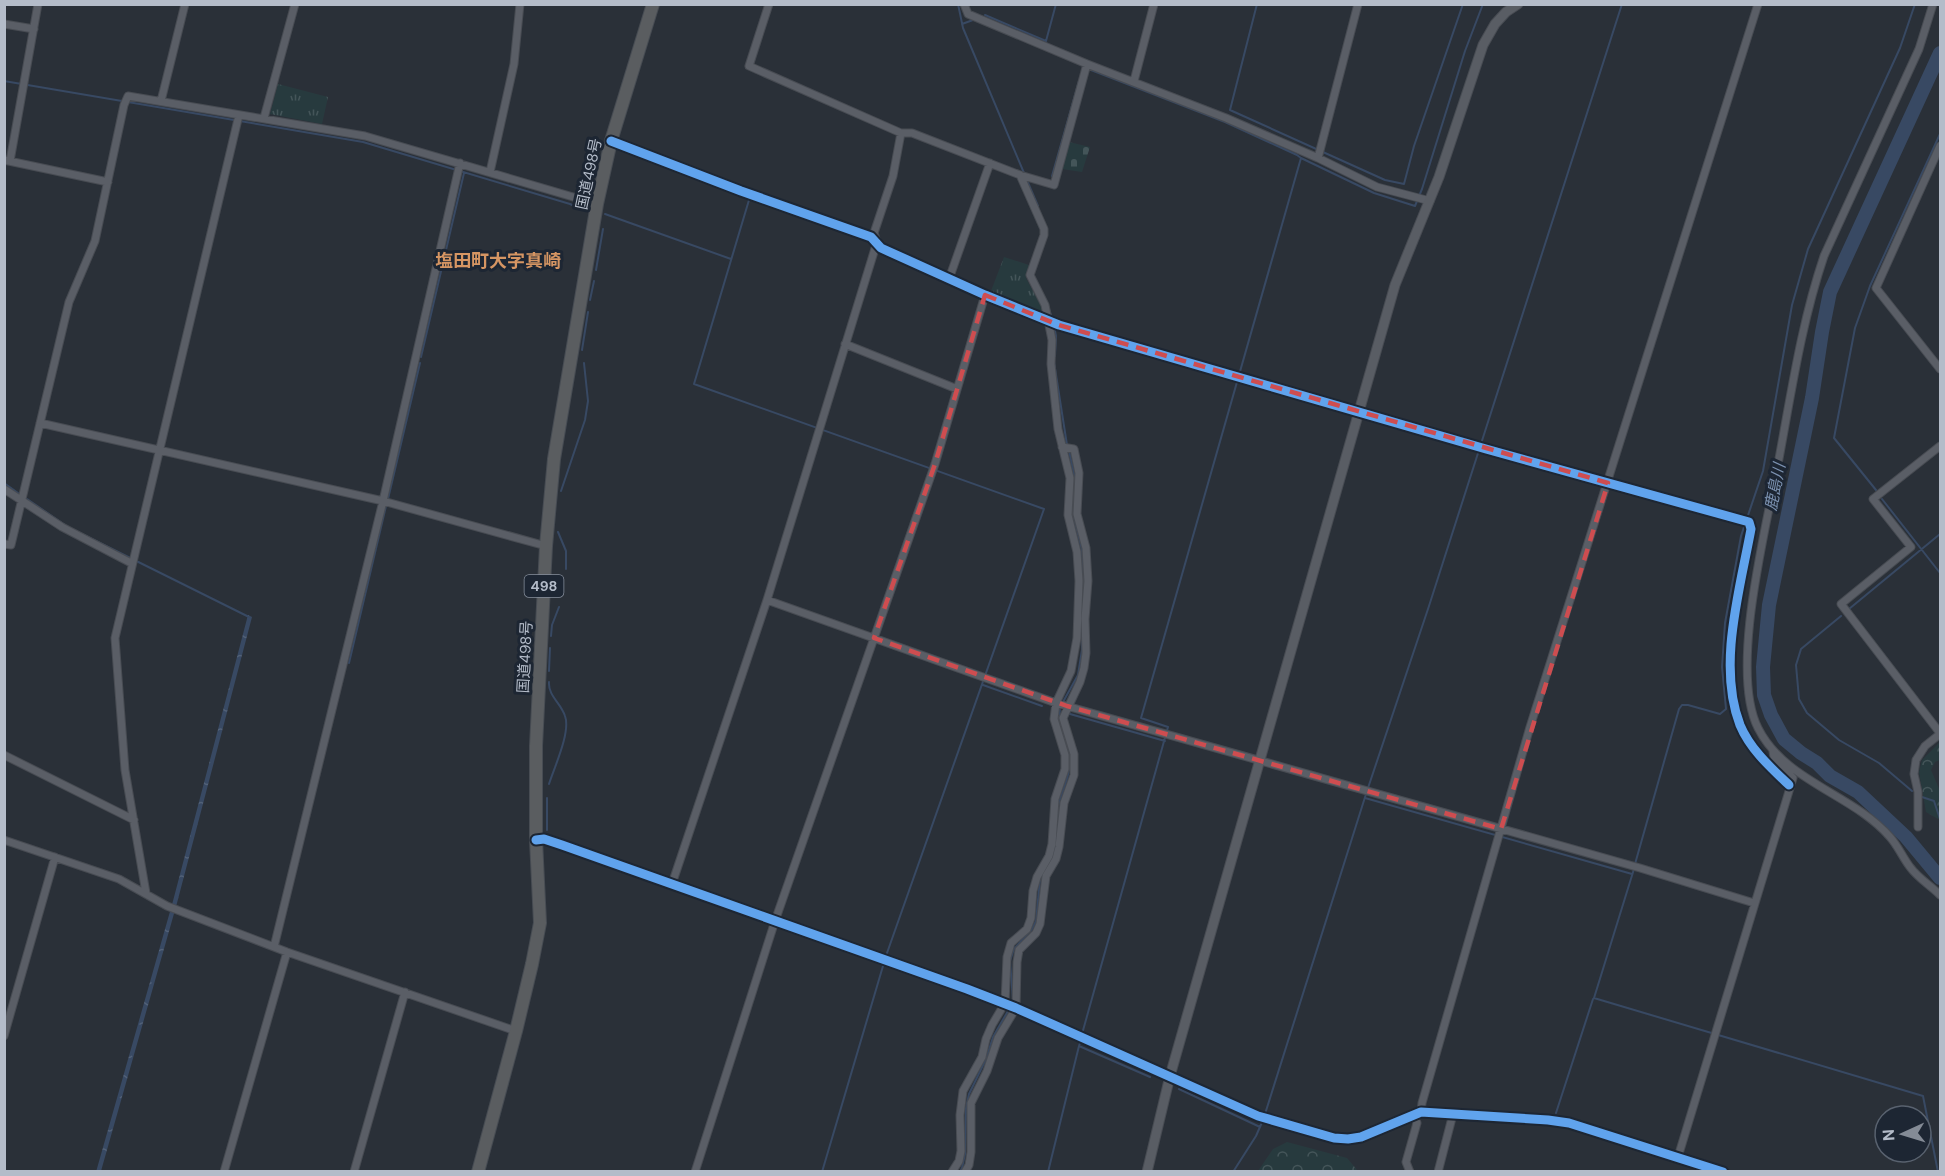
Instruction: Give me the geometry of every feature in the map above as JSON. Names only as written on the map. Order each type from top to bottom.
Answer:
[{"type":"highway","name":"国道498号","points":[[478,1172],[516,1031],[540,923],[536,840],[536,746],[546,546],[554,459],[597,204],[611,141],[653,4]]},
{"type":"street","points":[[38,4],[23,91],[7,160],[108,182]]},
{"type":"street","points":[[161,101],[185,4]]},
{"type":"street","points":[[264,118],[295,4]]},
{"type":"street","points":[[490,172],[514,64],[520,4]]},
{"type":"street","points":[[769,4],[749,66],[901,133],[912,133],[1020,175],[1054,185],[1087,64]]},
{"type":"street","points":[[964,4],[968,14],[1087,64],[1226,118],[1318,158],[1377,187],[1427,200]]},
{"type":"street","points":[[1134,81],[1154,4]]},
{"type":"street","points":[[1318,158],[1358,4]]},
{"type":"street","points":[[1146,1172],[1170,1076],[1395,285],[1483,45],[1495,24],[1506,12],[1518,4]]},
{"type":"street","points":[[1410,1172],[1406,1162],[1417,1123],[1417,1113],[1422,1103],[1530,727],[1758,4]]},
{"type":"street","points":[[1934,4],[1919,49],[1824,256],[1812,291],[1752,603],[1747,669],[1751,707],[1758,728],[1773,751],[1804,776],[1854,806],[1890,837],[1911,869],[1941,895]]},
{"type":"street","points":[[4,24],[34,29]]},
{"type":"street","points":[[4,544],[11,545],[69,302],[95,241],[124,105],[128,96],[365,136],[597,204]]},
{"type":"street","points":[[146,893],[125,770],[115,638],[158,450],[240,115]]},
{"type":"street","points":[[901,133],[893,176],[874,234],[881,248],[985,295],[1059,325],[1244,377],[1471,445],[1749,522],[1751,529],[1732,635],[1731,668],[1734,702],[1741,726],[1761,759],[1789,785]]},
{"type":"street","points":[[611,141],[741,191],[871,237],[877,242]]},
{"type":"street","points":[[1941,146],[1876,288],[1941,369]]},
{"type":"street","points":[[274,947],[383,501],[460,164]]},
{"type":"street","points":[[949,279],[990,164]]},
{"type":"street","points":[[952,1172],[959,1161],[961,1151],[960,1115],[963,1091],[982,1057],[992,1025],[1005,1004],[1007,957],[1011,943],[1027,929],[1031,918],[1033,891],[1037,877],[1049,856],[1055,799],[1065,769],[1065,755],[1054,719],[1056,703],[1067,683],[1075,657],[1079,581],[1077,552],[1068,515],[1070,478],[1062,447],[1051,364],[1052,340],[1045,305],[1030,275],[1044,229],[1020,175]]},
{"type":"street","points":[[672,884],[768,600],[877,242]]},
{"type":"street","points":[[695,1172],[775,921],[932,474],[985,295]]},
{"type":"street","points":[[845,344],[957,389]]},
{"type":"street","points":[[40,423],[383,501],[546,546]]},
{"type":"street","points":[[1918,827],[1918,792],[1914,774],[1916,760],[1925,746],[1941,734],[1841,604],[1911,547],[1873,499],[1941,446]]},
{"type":"street","points":[[965,1172],[969,1165],[971,1152],[971,1103],[987,1071],[998,1038],[1016,1008],[1019,951],[1036,933],[1040,924],[1046,876],[1056,859],[1064,803],[1074,775],[1074,754],[1063,718],[1084,668],[1088,581],[1086,548],[1077,514],[1079,472],[1074,449],[1062,447]]},
{"type":"street","points":[[4,489],[62,527],[132,563]]},
{"type":"street","points":[[768,600],[1056,703],[1373,792],[1500,834],[1629,865],[1754,903]]},
{"type":"street","points":[[1678,1157],[1792,778],[1774,758],[1773,751]]},
{"type":"street","points":[[4,755],[134,820]]},
{"type":"street","points":[[536,840],[544,839],[562,845],[1016,1008],[1269,1120],[1334,1138],[1348,1139],[1361,1137],[1417,1113],[1569,1123],[1723,1172]]},
{"type":"street","points":[[4,840],[119,879],[167,906],[287,952],[516,1031]]},
{"type":"street","points":[[4,1036],[55,858]]},
{"type":"street","points":[[224,1172],[287,952]]},
{"type":"street","points":[[354,1172],[405,992]]},
{"type":"street","points":[[1438,1172],[1453,1114]]},
{"type":"highlighted area","points":[[985,295],[1059,325],[1608,483],[1501,829],[1067,706],[874,638],[935,464]]},
{"type":"green space","points":[[278,84],[328,97],[322,124],[270,114]]},
{"type":"green space","points":[[1069,142],[1090,147],[1082,172],[1062,169]]},
{"type":"green space","points":[[1004,257],[1029,265],[1026,278],[1042,308],[1041,314],[991,291]]},
{"type":"green space","points":[[1940,742],[1940,760],[1935,762],[1931,770],[1940,791],[1940,818],[1938,819],[1926,812],[1919,772],[1922,760]]},
{"type":"green space","points":[[1287,1142],[1347,1158],[1358,1171],[1258,1171],[1273,1149]]},
{"type":"water","points":[[248,615],[252,617],[177,903],[101,1171],[96,1172],[173,901]]},
{"type":"waterway","points":[[958,4],[963,28],[1024,173]]},
{"type":"waterway","points":[[985,15],[1046,41],[1056,4]]},
{"type":"waterway","points":[[1257,4],[1230,110],[1385,180],[1404,184],[1414,146],[1463,4]]},
{"type":"waterway","points":[[1082,1034],[1168,727],[1141,718],[1301,158],[1374,193],[1415,206],[1465,51],[1483,4]]},
{"type":"waterway","points":[[1368,788],[1429,606],[1622,4]]},
{"type":"waterway","points":[[1635,864],[1679,709],[1682,705],[1688,705],[1720,714],[1726,709],[1722,667],[1725,623],[1741,536],[1763,471],[1792,305],[1808,249],[1900,48],[1915,4]]},
{"type":"waterway","points":[[962,24],[973,20]]},
{"type":"waterway","name":"鹿島川","points":[[1940,53],[1830,292],[1812,398],[1769,605],[1763,667],[1764,695],[1771,715],[1784,739],[1817,763],[1830,776],[1858,792],[1906,837],[1940,878]]},
{"type":"waterway","points":[[1091,70],[1225,122],[1301,158]]},
{"type":"waterway","points":[[4,81],[363,142],[570,204],[583,210]]},
{"type":"waterway","points":[[1052,176],[1079,81]]},
{"type":"waterway","points":[[1876,490],[1834,438],[1855,328],[1870,286],[1940,134]]},
{"type":"waterway","points":[[421,357],[464,173]]},
{"type":"waterway","points":[[1026,178],[1038,206]]},
{"type":"waterway","points":[[749,200],[694,384],[1044,509],[887,953]]},
{"type":"waterway","points":[[605,214],[731,259]]},
{"type":"waterway","points":[[596,270],[603,229]]},
{"type":"waterway","points":[[590,300],[594,281]]},
{"type":"waterway","points":[[1048,306],[1053,321]]},
{"type":"waterway","points":[[582,350],[588,312]]},
{"type":"waterway","points":[[1054,326],[1055,356]]},
{"type":"waterway","points":[[1054,362],[1067,445]]},
{"type":"waterway","points":[[388,499],[420,363]]},
{"type":"waterway","points":[[561,491],[585,420],[588,401],[584,363]]},
{"type":"waterway","points":[[1069,451],[1075,478],[1073,515],[1082,550],[1081,614]]},
{"type":"waterway","points":[[4,483],[18,493]]},
{"type":"waterway","points":[[27,499],[65,525]]},
{"type":"waterway","points":[[1882,499],[1940,573]]},
{"type":"waterway","points":[[349,663],[386,506]]},
{"type":"waterway","points":[[70,528],[249,617],[248,619]]},
{"type":"waterway","points":[[558,532],[566,551],[566,569]]},
{"type":"waterway","points":[[1849,609],[1940,534]]},
{"type":"waterway","points":[[551,636],[552,625],[559,607]]},
{"type":"waterway","points":[[1841,616],[1801,649],[1796,665],[1799,699],[1807,713],[1839,740],[1879,763],[1912,791]]},
{"type":"waterway","points":[[1063,702],[1078,675],[1082,650],[1081,619]]},
{"type":"waterway","points":[[549,671],[550,648]]},
{"type":"waterway","points":[[549,682],[549,687],[563,711],[566,723],[564,740],[549,784]]},
{"type":"waterway","points":[[983,685],[1042,706]]},
{"type":"waterway","points":[[1058,806],[1070,761],[1060,720],[1060,707]]},
{"type":"waterway","points":[[1070,714],[1165,741]]},
{"type":"waterway","points":[[1265,1114],[1366,794]]},
{"type":"waterway","points":[[1922,797],[1934,801],[1940,819]]},
{"type":"waterway","points":[[547,798],[547,830]]},
{"type":"waterway","points":[[1365,798],[1632,874]]},
{"type":"waterway","points":[[1013,1000],[1010,961],[1014,949],[1036,921],[1040,879],[1052,858],[1056,845],[1058,811]]},
{"type":"waterway","points":[[1634,869],[1594,998],[1923,1096],[1938,1172]]},
{"type":"waterway","points":[[822,1172],[883,966]]},
{"type":"waterway","points":[[1556,1113],[1593,999]]},
{"type":"waterway","points":[[960,1172],[965,1154],[966,1108],[969,1094],[986,1059],[993,1037],[1008,1011]]},
{"type":"waterway","points":[[1081,1040],[1079,1046],[1150,1077]]},
{"type":"waterway","points":[[1048,1172],[1079,1046]]},
{"type":"waterway","points":[[1179,1089],[1260,1127]]},
{"type":"waterway","points":[[1233,1172],[1256,1136],[1263,1120]]},
{"type":"cycle path","points":[[611,141],[741,191],[871,237],[881,248],[985,295],[1059,325],[1486,449],[1749,522],[1751,529],[1730,653],[1733,702],[1740,725],[1749,742],[1789,785]]},
{"type":"cycle path","points":[[536,840],[544,839],[562,845],[967,989],[1016,1008],[1258,1116],[1334,1138],[1361,1137],[1421,1112],[1548,1120],[1569,1123],[1723,1172]]},
{"type":"district","name":"塩田町大字真崎","points":[[498,261]]}]
